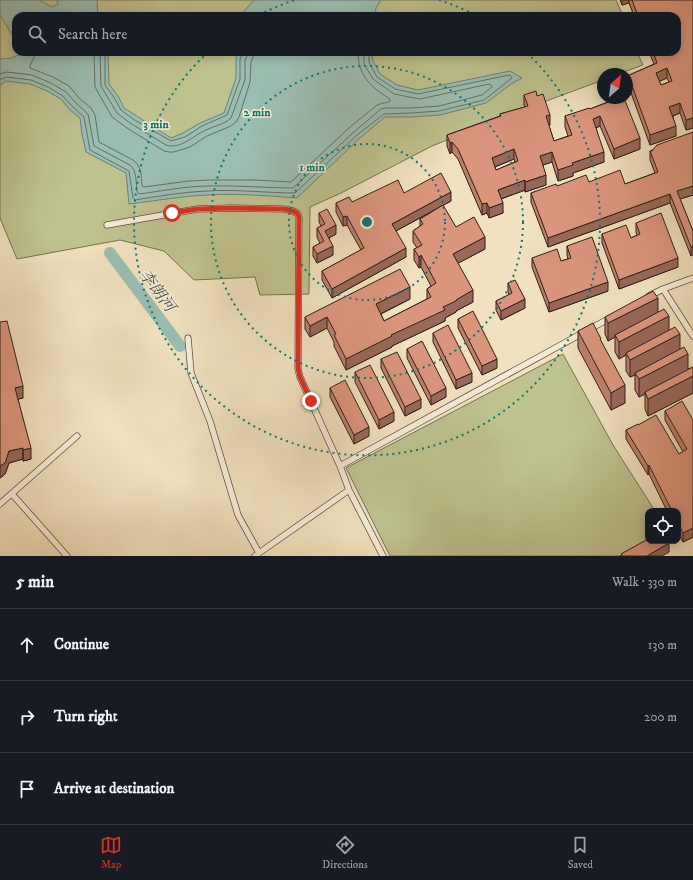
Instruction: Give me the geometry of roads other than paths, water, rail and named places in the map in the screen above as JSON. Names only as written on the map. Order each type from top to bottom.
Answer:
[{"type":"street","points":[[107,225],[197,209],[284,209],[297,213],[299,217],[298,368],[300,377],[340,466],[349,490],[383,556]]},
{"type":"street","points":[[642,300],[663,289],[693,278]]},
{"type":"street","points":[[663,289],[693,336]]},
{"type":"street","points":[[340,466],[615,315]]},
{"type":"street","points":[[188,338],[191,373],[210,421],[238,515],[257,555],[349,490]]},
{"type":"street","points":[[0,504],[77,436]]},
{"type":"street","points":[[12,494],[67,556]]},
{"type":"water","points":[[0,0],[39,0],[52,7],[58,4],[57,0],[97,0],[98,12],[12,12],[12,34],[0,15]]},
{"type":"water","points":[[254,0],[381,0],[376,8],[376,12],[244,12]]},
{"type":"water","points":[[16,56],[108,56],[109,84],[118,96],[124,108],[171,138],[224,113],[236,78],[237,56],[372,56],[373,61],[380,74],[397,85],[418,90],[510,71],[522,78],[511,84],[486,103],[440,115],[385,117],[360,138],[297,198],[219,194],[188,196],[129,204],[126,173],[86,152],[80,118],[69,109],[61,99],[30,84],[6,81],[0,85],[0,59],[12,58]]},
{"type":"waterway","name":"李朗河","points":[[110,253],[180,346]]}]
